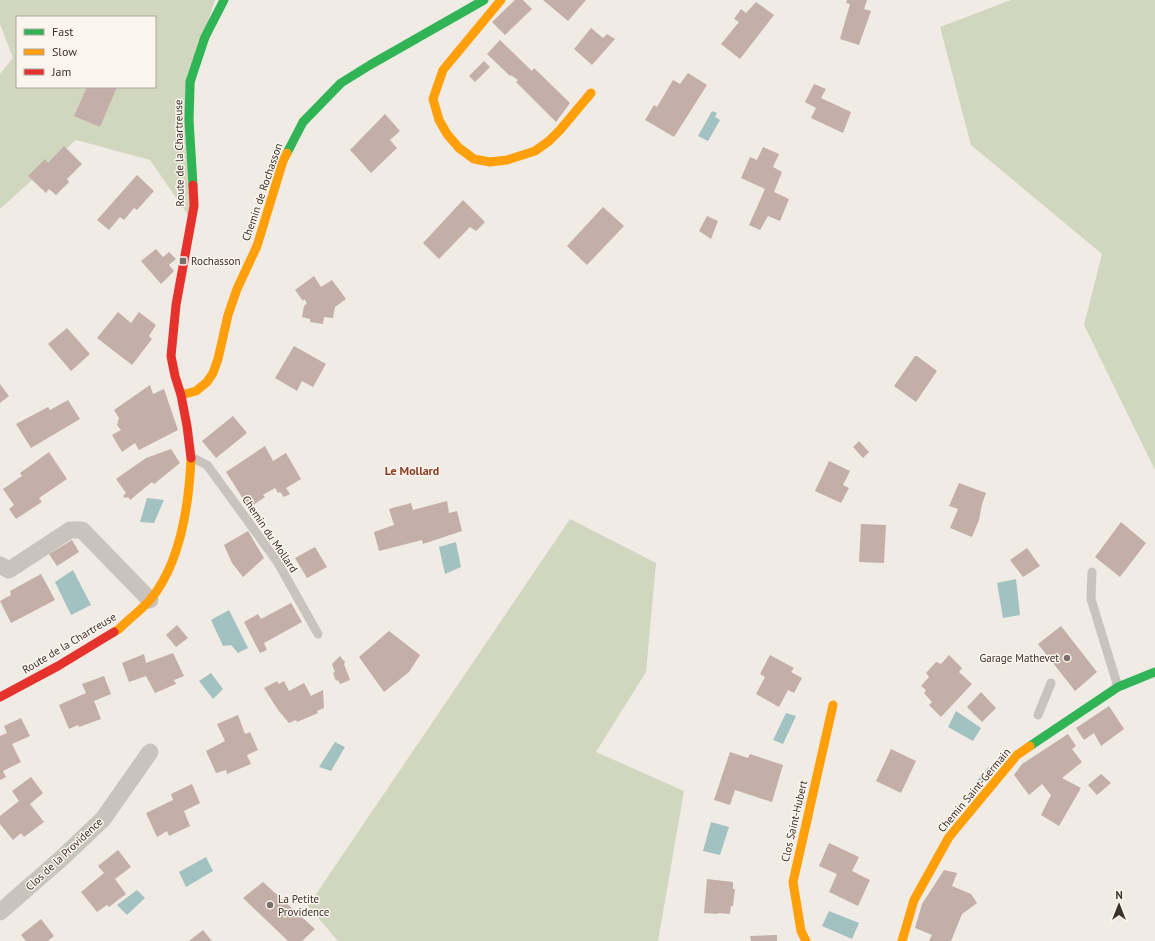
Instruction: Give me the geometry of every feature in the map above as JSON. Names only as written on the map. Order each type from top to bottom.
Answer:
[{"type":"street","name":"Route de la Chartreuse","points":[[0,697],[58,666],[119,629],[150,600],[173,561],[186,513],[190,484],[191,457],[188,426],[171,356],[176,304],[194,206],[189,120],[190,82],[196,59],[205,37],[224,0]]},
{"type":"street","name":"Chemin de Rochasson","points":[[181,395],[196,391],[207,382],[213,373],[218,359],[228,315],[237,289],[257,246],[283,161],[303,122],[341,83],[370,64],[484,0]]},
{"type":"street","points":[[501,0],[443,70],[437,85],[434,99],[439,120],[447,134],[459,148],[474,159],[490,162],[507,160],[535,151],[549,141],[560,130],[591,93]]},
{"type":"street","points":[[0,565],[9,570],[70,530],[82,530],[150,600]]},
{"type":"street","name":"Chemin Saint-Germain","points":[[902,941],[914,900],[949,837],[1012,761],[1118,687],[1155,672]]},
{"type":"street","name":"Clos Saint-Hubert","points":[[806,941],[801,931],[792,882],[833,705]]},
{"type":"street","name":"Clos de la Providence","points":[[0,912],[63,857],[103,819],[150,752]]},
{"type":"lane","name":"Chemin du Mollard","points":[[191,457],[207,464],[241,511],[278,563],[318,634]]},
{"type":"lane","points":[[1092,572],[1091,599],[1118,687]]},
{"type":"lane","points":[[1038,715],[1051,683]]},
{"type":"green space","points":[[0,0],[215,0],[196,56],[190,218],[150,160],[76,140],[0,209],[0,74],[13,58],[0,24]]},
{"type":"green space","points":[[1011,0],[1155,0],[1155,470],[1084,325],[1102,254],[971,145],[940,27]]},
{"type":"green space","points":[[570,519],[656,563],[646,672],[596,752],[684,791],[658,941],[338,941],[308,906]]},
{"type":"water","points":[[712,111],[717,113],[715,117],[720,120],[708,141],[698,136]]},
{"type":"water","points":[[147,498],[164,500],[154,523],[140,522]]},
{"type":"water","points":[[456,542],[461,567],[445,574],[439,547]]},
{"type":"water","points":[[73,570],[91,605],[71,615],[55,582]]},
{"type":"water","points":[[1016,579],[1020,615],[1003,618],[997,583]]},
{"type":"water","points":[[229,610],[248,648],[238,653],[231,645],[223,646],[211,620]]},
{"type":"water","points":[[211,673],[223,689],[213,699],[199,681]]},
{"type":"water","points":[[956,711],[981,728],[973,741],[948,727]]},
{"type":"water","points":[[786,713],[796,716],[783,744],[773,740]]},
{"type":"water","points":[[335,742],[345,747],[331,771],[319,767]]},
{"type":"water","points":[[711,822],[729,827],[720,855],[703,851]]},
{"type":"water","points":[[206,857],[213,871],[186,887],[179,872]]},
{"type":"water","points":[[137,890],[145,898],[127,915],[117,905]]},
{"type":"water","points":[[829,911],[859,923],[852,939],[822,926]]},
{"type":"building","points":[[515,0],[523,0],[532,9],[505,35],[492,22]]},
{"type":"building","points":[[543,0],[586,0],[568,21]]},
{"type":"building","points":[[847,0],[867,0],[864,9],[871,11],[859,45],[840,39],[850,4],[846,3]]},
{"type":"building","points":[[756,2],[774,15],[740,59],[721,44],[739,22],[734,19],[741,9],[746,13]]},
{"type":"building","points":[[591,28],[603,38],[607,34],[615,39],[592,65],[574,49]]},
{"type":"building","points":[[500,40],[532,71],[534,68],[570,103],[556,122],[516,82],[518,80],[511,75],[510,76],[487,54]]},
{"type":"building","points":[[484,61],[490,67],[475,82],[469,76]]},
{"type":"building","points":[[688,73],[707,85],[674,137],[645,120],[654,105],[657,107],[673,80],[680,84]]},
{"type":"building","points":[[814,84],[826,89],[821,98],[851,112],[843,133],[811,118],[816,108],[805,102]]},
{"type":"building","points":[[87,88],[117,88],[100,127],[74,116]]},
{"type":"building","points":[[385,114],[400,131],[390,140],[397,148],[371,173],[350,150]]},
{"type":"building","points":[[64,146],[82,164],[67,179],[69,182],[56,195],[49,189],[46,193],[28,176],[45,159],[48,163]]},
{"type":"building","points":[[763,147],[779,154],[773,167],[782,172],[774,192],[789,199],[780,221],[768,216],[760,230],[749,225],[765,189],[741,178],[750,157],[757,160]]},
{"type":"building","points":[[137,175],[154,191],[137,210],[134,208],[124,220],[120,217],[109,230],[97,220]]},
{"type":"building","points":[[463,200],[485,222],[476,231],[470,227],[439,259],[423,243]]},
{"type":"building","points":[[603,207],[624,226],[587,265],[567,246]]},
{"type":"building","points":[[707,216],[718,221],[711,239],[699,231]]},
{"type":"building","points":[[156,249],[163,257],[169,252],[176,259],[169,265],[174,271],[161,284],[141,261]]},
{"type":"building","points":[[314,276],[321,287],[332,280],[346,299],[335,307],[333,318],[324,317],[323,324],[310,322],[310,319],[302,317],[304,306],[307,303],[304,299],[303,301],[295,290]]},
{"type":"building","points":[[118,312],[131,323],[139,312],[156,325],[149,336],[152,339],[132,365],[97,338]]},
{"type":"building","points":[[67,328],[90,354],[71,371],[48,344]]},
{"type":"building","points":[[294,346],[326,364],[313,387],[302,381],[297,391],[275,378]]},
{"type":"building","points":[[915,356],[937,371],[916,402],[894,386]]},
{"type":"building","points":[[0,384],[9,396],[0,403]]},
{"type":"building","points":[[150,385],[153,394],[164,389],[178,430],[139,450],[135,443],[122,452],[112,435],[121,430],[117,425],[119,418],[114,410]]},
{"type":"building","points":[[68,400],[80,419],[31,448],[16,424],[48,407],[50,410]]},
{"type":"building","points":[[233,416],[247,433],[216,458],[202,441]]},
{"type":"building","points":[[859,441],[869,452],[863,458],[853,447]]},
{"type":"building","points":[[265,446],[273,461],[286,453],[301,479],[286,488],[290,494],[284,497],[280,492],[278,493],[275,488],[263,495],[265,497],[249,508],[226,472]]},
{"type":"building","points":[[171,449],[180,463],[154,484],[152,482],[130,500],[128,497],[125,498],[123,496],[126,493],[116,479],[146,458]]},
{"type":"building","points":[[49,452],[67,479],[39,498],[42,502],[16,519],[9,509],[14,505],[3,489],[22,476],[20,473]]},
{"type":"building","points":[[829,461],[850,471],[843,485],[849,488],[841,503],[815,491]]},
{"type":"building","points":[[959,483],[986,493],[979,520],[972,537],[950,528],[958,509],[949,506]]},
{"type":"building","points":[[447,501],[449,513],[457,511],[462,531],[423,544],[422,540],[379,551],[374,532],[394,525],[389,509],[411,503],[413,510]]},
{"type":"building","points":[[1121,522],[1146,543],[1120,577],[1095,557]]},
{"type":"building","points":[[861,524],[886,525],[884,563],[859,562]]},
{"type":"building","points":[[248,531],[264,558],[243,577],[232,563],[224,545]]},
{"type":"building","points":[[72,540],[79,552],[57,566],[49,554]]},
{"type":"building","points":[[315,547],[327,567],[307,578],[295,558]]},
{"type":"building","points":[[1027,548],[1040,566],[1023,577],[1010,560]]},
{"type":"building","points":[[41,574],[55,600],[11,623],[0,601],[11,595],[10,591]]},
{"type":"building","points":[[291,603],[302,622],[264,643],[267,650],[260,653],[244,622],[258,614],[261,619]]},
{"type":"building","points":[[177,625],[188,638],[176,647],[166,635]]},
{"type":"building","name":"Garage Mathevet","points":[[1061,626],[1097,672],[1075,691],[1038,644]]},
{"type":"building","points":[[389,631],[420,655],[409,672],[384,692],[359,657]]},
{"type":"building","points":[[173,653],[184,676],[174,680],[176,684],[155,693],[146,676],[129,682],[122,663],[144,654],[146,663]]},
{"type":"building","points":[[770,655],[794,668],[791,672],[802,678],[794,693],[788,690],[779,707],[756,694],[765,677],[760,674]]},
{"type":"building","points":[[949,655],[962,668],[959,672],[972,684],[941,717],[929,705],[932,702],[924,693],[926,690],[921,686],[929,677],[926,673],[936,662],[941,664]]},
{"type":"building","points":[[340,656],[345,662],[344,664],[350,680],[340,684],[338,680],[336,681],[332,664]]},
{"type":"building","points":[[104,676],[111,694],[94,701],[101,719],[69,729],[59,705],[86,693],[82,684]]},
{"type":"building","points":[[277,681],[279,684],[284,681],[289,691],[304,683],[311,696],[323,690],[324,708],[317,711],[318,713],[297,722],[296,720],[289,723],[278,710],[264,688]]},
{"type":"building","points":[[981,692],[996,708],[982,722],[967,707]]},
{"type":"building","points":[[1109,706],[1124,729],[1101,746],[1094,733],[1084,740],[1076,728]]},
{"type":"building","points":[[238,715],[245,734],[250,732],[258,750],[247,755],[251,764],[227,774],[226,770],[216,773],[206,751],[225,741],[217,724]]},
{"type":"building","points":[[21,718],[30,736],[12,744],[21,762],[3,771],[6,777],[0,780],[0,736],[7,733],[4,726]]},
{"type":"building","points":[[1068,734],[1076,746],[1072,749],[1082,762],[1062,778],[1081,788],[1059,826],[1041,815],[1051,795],[1042,784],[1029,795],[1014,775],[1022,764]]},
{"type":"building","points":[[891,749],[916,761],[901,793],[876,781]]},
{"type":"building","points":[[730,752],[748,758],[750,754],[783,765],[772,802],[735,790],[730,805],[714,800]]},
{"type":"building","points":[[1101,774],[1111,783],[1097,795],[1088,785]]},
{"type":"building","points":[[31,777],[43,793],[30,804],[44,822],[24,837],[21,833],[13,840],[0,824],[0,816],[19,801],[12,791]]},
{"type":"building","points":[[192,784],[200,803],[184,811],[190,826],[169,836],[167,831],[157,837],[146,813],[173,800],[171,794]]},
{"type":"building","points":[[829,843],[859,857],[852,871],[870,880],[858,906],[829,892],[837,874],[819,866]]},
{"type":"building","points":[[118,850],[131,867],[115,879],[126,894],[109,907],[107,905],[97,912],[81,892],[104,873],[98,866]]},
{"type":"building","points":[[944,870],[957,873],[952,886],[971,894],[977,903],[962,914],[951,941],[929,941],[932,935],[915,928],[922,904]]},
{"type":"building","points":[[707,879],[733,882],[733,889],[735,889],[733,906],[731,906],[730,914],[704,913]]},
{"type":"building","name":"La Petite Providence","points":[[263,882],[315,929],[302,941],[288,941],[243,898]]},
{"type":"building","points":[[41,919],[54,936],[48,941],[26,941],[21,935]]},
{"type":"building","points":[[203,930],[212,941],[189,941]]},
{"type":"building","points":[[777,935],[777,941],[751,941],[750,936]]},
{"type":"waterway","points":[[980,782],[990,770]]},
{"type":"traffic: fast","points":[[193,185],[189,120],[190,82],[205,37],[224,0]]},
{"type":"traffic: fast","points":[[287,153],[303,122],[341,83],[484,0]]},
{"type":"traffic: fast","points":[[1030,746],[1118,687],[1155,672]]},
{"type":"traffic: slow","points":[[501,0],[443,70],[433,99],[439,120],[447,134],[459,148],[474,159],[490,162],[507,160],[535,151],[549,141],[560,130],[591,93]]},
{"type":"traffic: slow","points":[[181,395],[196,391],[207,382],[213,373],[218,359],[228,315],[237,289],[257,246],[283,161],[287,153]]},
{"type":"traffic: slow","points":[[114,632],[150,600],[161,585],[169,569],[176,551],[185,513],[191,458]]},
{"type":"traffic: slow","points":[[806,941],[801,931],[793,882],[833,705]]},
{"type":"traffic: slow","points":[[902,941],[914,900],[949,837],[1017,755],[1030,746]]},
{"type":"traffic: jam","points":[[191,458],[181,395],[171,356],[176,305],[194,206],[193,185]]},
{"type":"traffic: jam","points":[[0,697],[58,666],[114,632]]},
{"type":"place","name":"Rochasson","points":[[183,261]]},
{"type":"place","name":"Garage Mathevet","points":[[1067,658]]},
{"type":"place","name":"La Petite Providence","points":[[270,905]]},
{"type":"district","name":"Le Mollard","points":[[412,470]]}]
